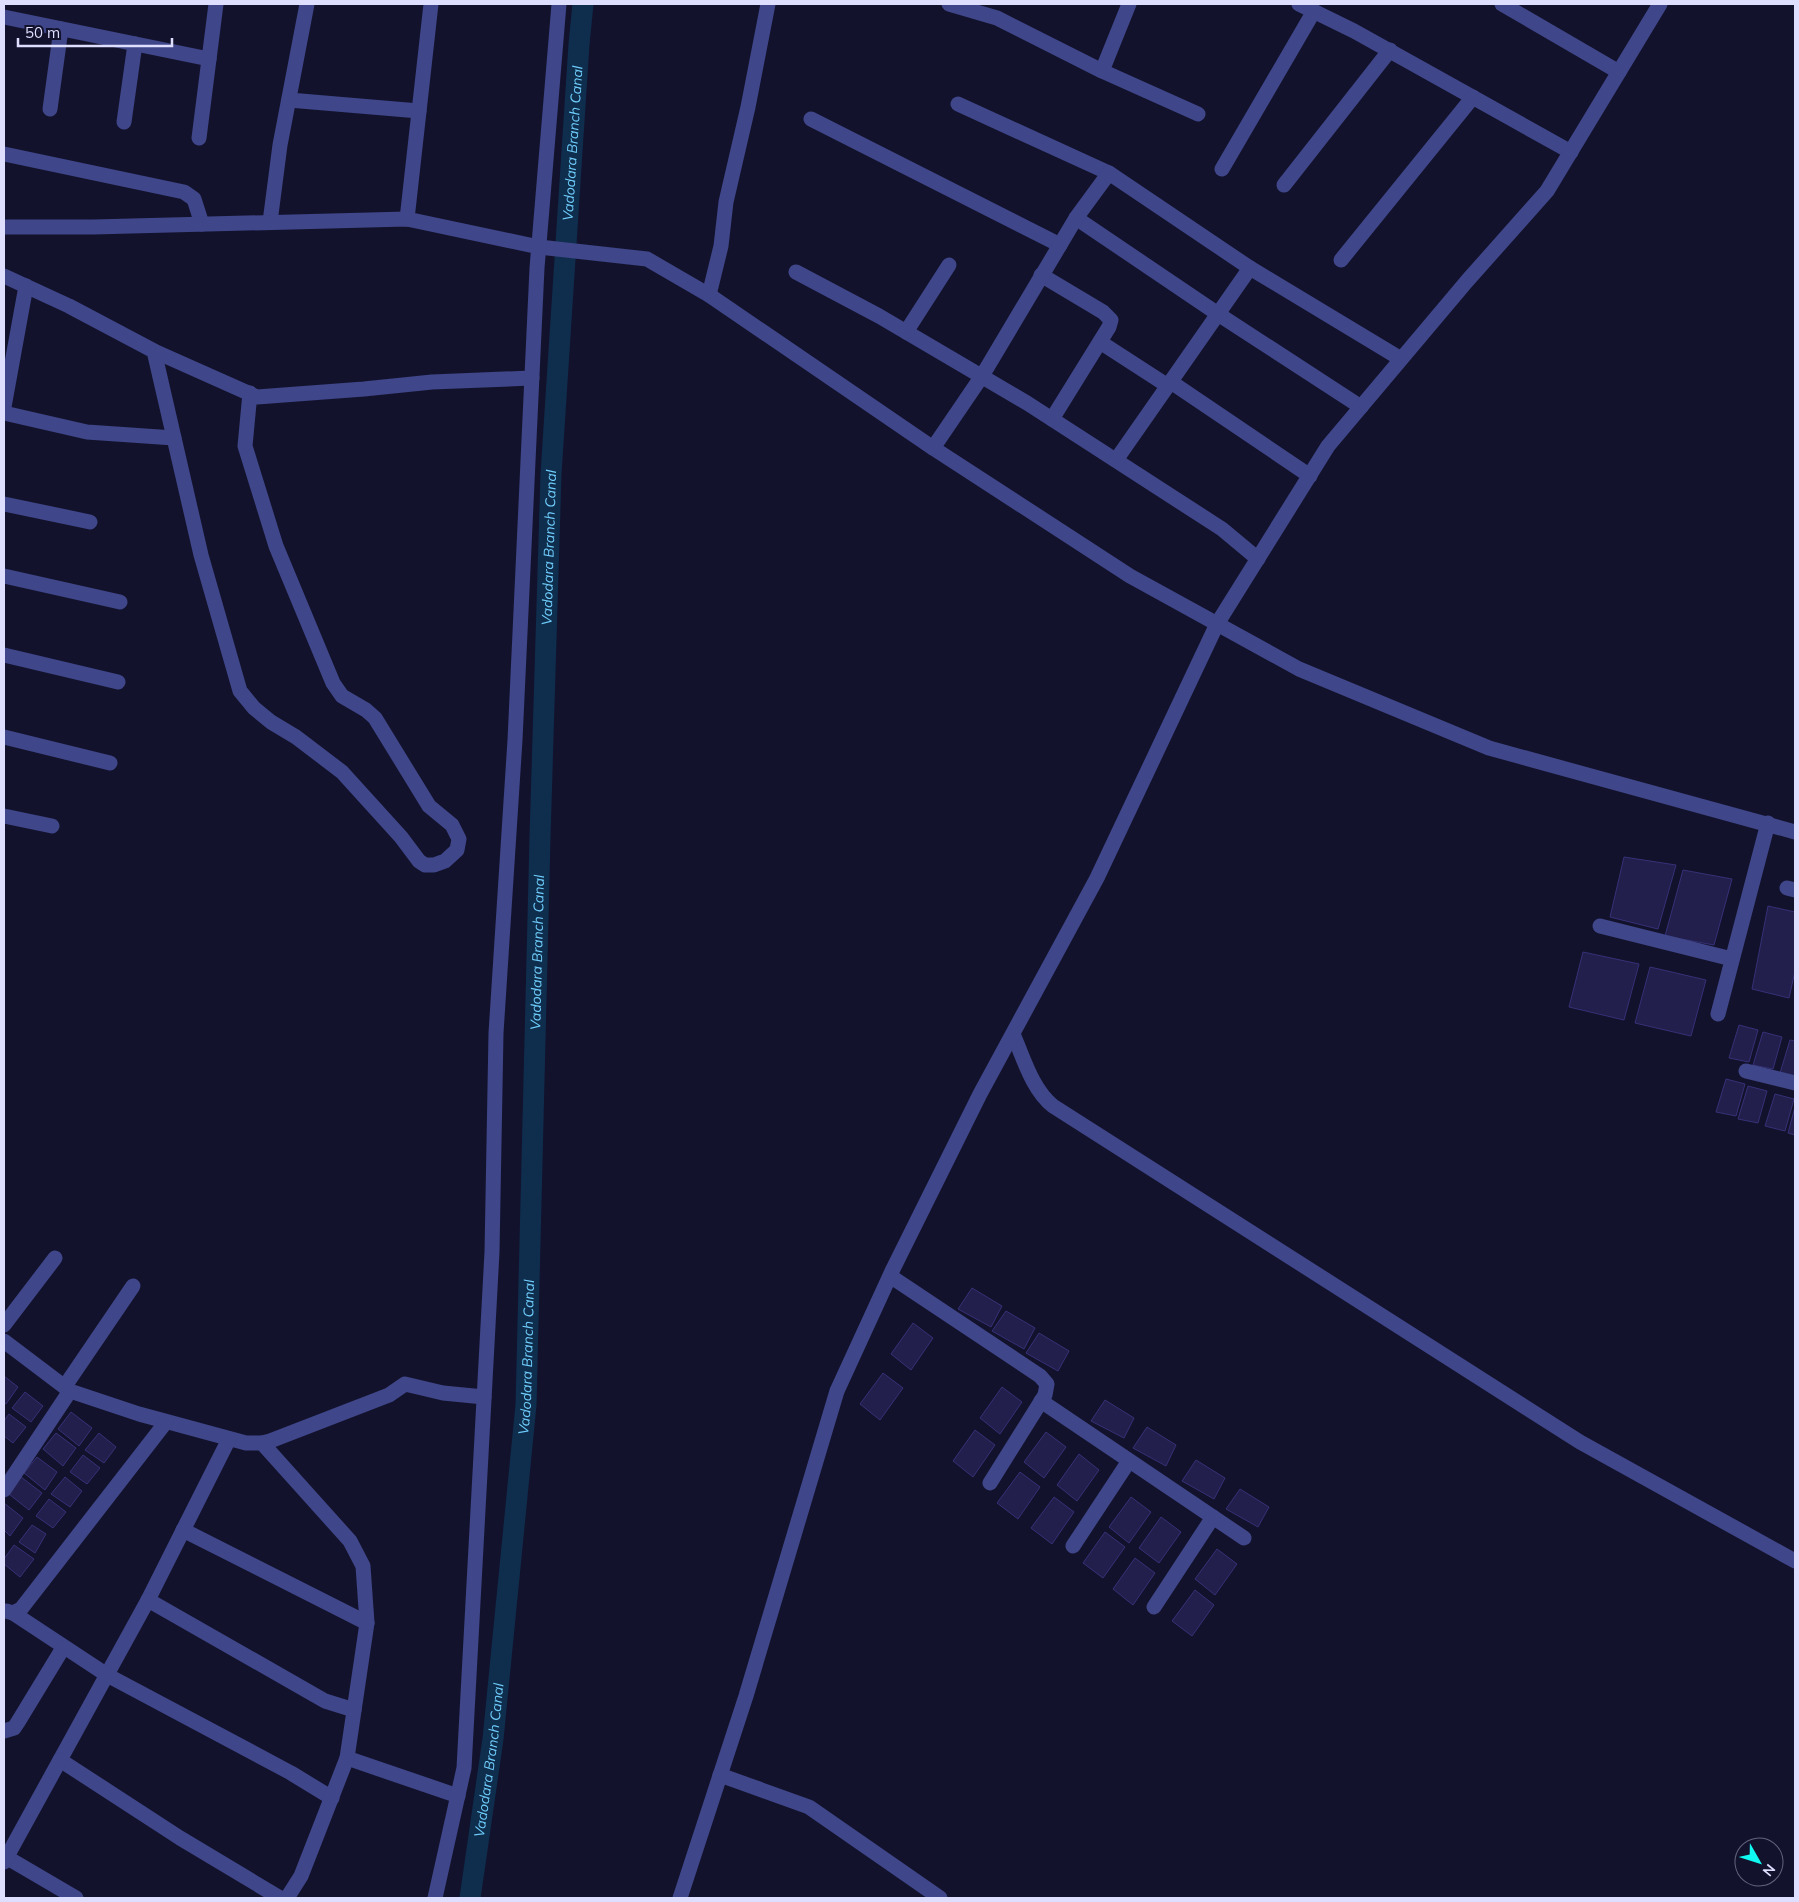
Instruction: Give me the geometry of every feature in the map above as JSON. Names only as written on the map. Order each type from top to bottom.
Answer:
[{"type":"street","points":[[199,138],[216,4]]},
{"type":"street","points":[[270,222],[280,145],[307,4]]},
{"type":"street","points":[[407,218],[431,4]]},
{"type":"street","points":[[435,1898],[464,1768],[492,1252],[496,1033],[515,740],[532,378],[544,248],[559,4]]},
{"type":"street","points":[[709,295],[721,246],[726,202],[748,107],[768,4]]},
{"type":"street","points":[[949,4],[996,18],[1102,71],[1198,114]]},
{"type":"street","points":[[1102,71],[1129,4]]},
{"type":"street","points":[[1299,4],[1390,50],[1571,152]]},
{"type":"street","points":[[1502,4],[1619,72]]},
{"type":"street","points":[[680,1898],[746,1696],[837,1391],[890,1276],[980,1094],[1097,878],[1217,624],[1328,446],[1466,281],[1547,191],[1660,4]]},
{"type":"street","points":[[1222,169],[1314,11]]},
{"type":"street","points":[[4,17],[209,59]]},
{"type":"street","points":[[50,109],[61,29]]},
{"type":"street","points":[[124,122],[135,44]]},
{"type":"street","points":[[1284,185],[1390,50]]},
{"type":"street","points":[[1341,260],[1473,97]]},
{"type":"street","points":[[289,100],[419,111]]},
{"type":"street","points":[[958,104],[1109,173],[1250,268],[1401,359]]},
{"type":"street","points":[[811,119],[1060,245]]},
{"type":"street","points":[[4,154],[184,192],[194,199],[202,224]]},
{"type":"street","points":[[933,448],[982,376],[1076,218],[1109,173]]},
{"type":"street","points":[[4,227],[93,227],[407,218],[544,248],[647,259],[709,295],[933,448],[1130,576],[1299,668],[1489,748],[1768,823],[1795,832]]},
{"type":"street","points":[[1076,218],[1218,314],[1361,407]]},
{"type":"street","points":[[906,332],[949,265]]},
{"type":"street","points":[[1116,460],[1250,268]]},
{"type":"street","points":[[796,272],[906,332],[1052,419],[1222,529],[1258,559]]},
{"type":"street","points":[[1042,275],[1107,315],[1111,320],[1109,327],[1052,419]]},
{"type":"street","points":[[4,276],[154,351],[257,396],[364,389],[432,382],[532,378]]},
{"type":"street","points":[[4,407],[26,286]]},
{"type":"street","points":[[1100,342],[1169,384],[1310,476]]},
{"type":"street","points":[[154,351],[201,555],[240,692],[270,722],[296,737],[342,772],[401,837],[419,861],[426,865],[434,865],[445,861],[457,850],[459,839],[452,825],[429,806],[375,718],[366,710],[342,696],[333,683],[276,546],[245,446],[250,393]]},
{"type":"street","points":[[4,413],[87,432],[174,438]]},
{"type":"street","points":[[4,504],[90,522]]},
{"type":"street","points":[[4,576],[120,602]]},
{"type":"street","points":[[4,655],[118,682]]},
{"type":"street","points":[[4,738],[110,763]]},
{"type":"street","points":[[4,816],[52,826]]},
{"type":"street","points":[[1718,1014],[1768,823]]},
{"type":"street","points":[[1600,926],[1732,959]]},
{"type":"street","points":[[1012,1034],[1037,1090],[1053,1106],[1580,1442],[1795,1561]]},
{"type":"street","points":[[1746,1071],[1795,1083]]},
{"type":"street","points":[[4,1325],[54,1258]]},
{"type":"street","points":[[890,1276],[1040,1376],[1047,1384],[1045,1395],[990,1482]]},
{"type":"street","points":[[4,1490],[133,1286]]},
{"type":"street","points":[[4,1341],[67,1388],[139,1414],[229,1440],[246,1443],[262,1443],[388,1395],[402,1385],[407,1384],[442,1393],[484,1397]]},
{"type":"street","points":[[1041,1401],[1244,1538]]},
{"type":"street","points":[[8,1611],[21,1609],[166,1422]]},
{"type":"street","points":[[76,1898],[5,1859],[148,1600],[229,1440]]},
{"type":"street","points":[[262,1443],[350,1541],[363,1566],[367,1622],[347,1758],[301,1876],[287,1898]]},
{"type":"street","points":[[1073,1546],[1130,1461]]},
{"type":"street","points":[[1154,1607],[1213,1517]]},
{"type":"street","points":[[183,1530],[367,1622]]},
{"type":"street","points":[[148,1600],[325,1701],[354,1710]]},
{"type":"street","points":[[8,1611],[107,1675],[291,1773],[332,1798]]},
{"type":"street","points":[[4,1731],[14,1728],[64,1648]]},
{"type":"street","points":[[347,1758],[388,1774],[422,1783],[458,1796]]},
{"type":"street","points":[[60,1760],[180,1838],[280,1898]]},
{"type":"street","points":[[720,1774],[809,1807],[940,1898]]},
{"type":"building","points":[[1624,857],[1676,865],[1658,929],[1610,917]]},
{"type":"building","points":[[1683,870],[1732,879],[1714,945],[1665,936]]},
{"type":"building","points":[[1768,906],[1795,912],[1795,971],[1789,998],[1752,989]]},
{"type":"building","points":[[1583,952],[1639,964],[1624,1020],[1569,1007]]},
{"type":"building","points":[[1650,967],[1706,980],[1691,1036],[1635,1023]]},
{"type":"building","points":[[1739,1025],[1758,1030],[1749,1062],[1729,1058]]},
{"type":"building","points":[[1763,1032],[1782,1037],[1773,1069],[1753,1065]]},
{"type":"building","points":[[1790,1040],[1795,1041],[1795,1076],[1780,1073]]},
{"type":"building","points":[[1726,1079],[1745,1084],[1736,1116],[1716,1112]]},
{"type":"building","points":[[1748,1086],[1767,1091],[1758,1123],[1738,1119]]},
{"type":"building","points":[[1775,1094],[1794,1099],[1785,1131],[1765,1126]]},
{"type":"building","points":[[1795,1107],[1795,1135],[1788,1133]]},
{"type":"building","points":[[972,1288],[1002,1306],[991,1327],[958,1309]]},
{"type":"building","points":[[1006,1311],[1035,1328],[1024,1349],[992,1331]]},
{"type":"building","points":[[913,1323],[933,1338],[911,1370],[891,1354]]},
{"type":"building","points":[[1039,1333],[1069,1351],[1058,1371],[1026,1353]]},
{"type":"building","points":[[883,1373],[903,1388],[880,1420],[860,1404]]},
{"type":"building","points":[[4,1376],[18,1387],[6,1404],[4,1403]]},
{"type":"building","points":[[1002,1387],[1022,1402],[1000,1434],[980,1418]]},
{"type":"building","points":[[25,1392],[43,1406],[31,1422],[12,1408]]},
{"type":"building","points":[[1105,1400],[1134,1418],[1124,1438],[1091,1421]]},
{"type":"building","points":[[71,1412],[92,1428],[79,1446],[58,1429]]},
{"type":"building","points":[[9,1414],[26,1427],[13,1443],[4,1436],[4,1421]]},
{"type":"building","points":[[1147,1427],[1176,1445],[1166,1466],[1133,1448]]},
{"type":"building","points":[[975,1430],[995,1445],[973,1477],[953,1461]]},
{"type":"building","points":[[1046,1432],[1066,1447],[1044,1478],[1024,1462]]},
{"type":"building","points":[[56,1433],[76,1448],[63,1466],[43,1449]]},
{"type":"building","points":[[99,1433],[116,1447],[104,1463],[85,1450]]},
{"type":"building","points":[[1079,1454],[1099,1470],[1077,1501],[1057,1485]]},
{"type":"building","points":[[83,1455],[100,1468],[87,1484],[70,1472]]},
{"type":"building","points":[[37,1457],[57,1472],[45,1490],[24,1473]]},
{"type":"building","points":[[1196,1460],[1225,1478],[1214,1499],[1182,1481]]},
{"type":"building","points":[[1020,1472],[1040,1487],[1018,1519],[997,1503]]},
{"type":"building","points":[[21,1477],[42,1493],[29,1510],[9,1494]]},
{"type":"building","points":[[65,1477],[82,1491],[70,1507],[51,1494]]},
{"type":"building","points":[[1240,1489],[1269,1507],[1258,1527],[1226,1509]]},
{"type":"building","points":[[1054,1497],[1074,1512],[1052,1544],[1031,1528]]},
{"type":"building","points":[[1131,1497],[1151,1512],[1129,1543],[1109,1527]]},
{"type":"building","points":[[49,1499],[66,1512],[53,1528],[36,1516]]},
{"type":"building","points":[[4,1503],[23,1518],[10,1536],[4,1530]]},
{"type":"building","points":[[1161,1517],[1181,1532],[1159,1563],[1139,1548]]},
{"type":"building","points":[[32,1525],[46,1534],[35,1553],[19,1542]]},
{"type":"building","points":[[1105,1532],[1125,1547],[1103,1578],[1083,1563]]},
{"type":"building","points":[[14,1545],[34,1559],[20,1577],[4,1564],[4,1559]]},
{"type":"building","points":[[1217,1549],[1237,1564],[1215,1595],[1195,1579]]},
{"type":"building","points":[[1135,1558],[1155,1573],[1133,1605],[1113,1589]]},
{"type":"building","points":[[1195,1590],[1214,1605],[1192,1636],[1172,1621]]},
{"type":"waterway","name":"Vadodara Branch Canal","points":[[470,1898],[493,1739],[526,1405],[551,474],[583,4]]}]
